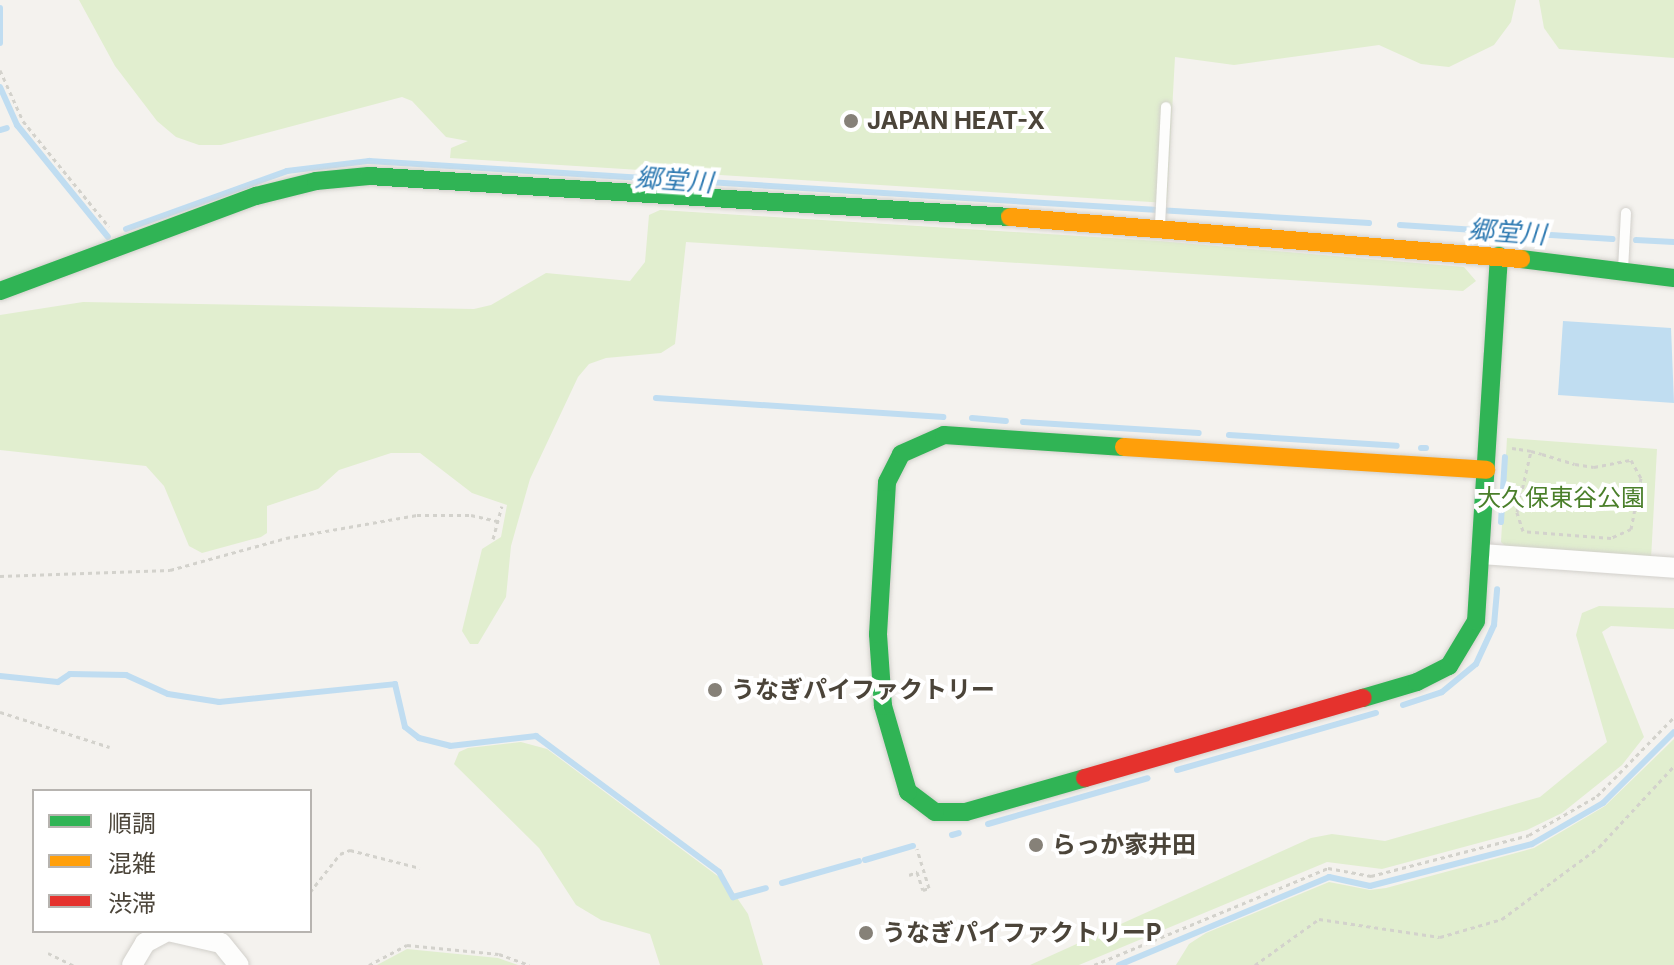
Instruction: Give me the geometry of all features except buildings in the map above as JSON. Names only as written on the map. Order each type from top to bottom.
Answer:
[{"type":"street","points":[[0,291],[232,203],[342,177],[1160,223],[1499,256],[1674,278]]},
{"type":"street","points":[[1486,470],[944,435],[914,444],[897,461],[887,482],[878,634],[883,706],[900,776],[920,804],[950,814],[966,812],[1434,676],[1471,638],[1481,554],[1499,256]]},
{"type":"street","points":[[1481,554],[1674,568]]},
{"type":"street","points":[[132,965],[145,943],[164,933]]},
{"type":"street","points":[[177,933],[221,943],[239,965]]},
{"type":"lane","points":[[1160,223],[1166,107]]},
{"type":"lane","points":[[1622,272],[1626,213]]},
{"type":"path","points":[[0,70],[23,121],[111,230]]},
{"type":"path","points":[[1500,447],[1531,451],[1594,467],[1631,460],[1641,478],[1631,529],[1611,538],[1523,531],[1518,503],[1531,451]]},
{"type":"path","points":[[493,539],[502,506]]},
{"type":"path","points":[[0,576],[170,570],[286,538],[417,515],[471,515],[498,521]]},
{"type":"path","points":[[0,712],[110,747]]},
{"type":"path","points":[[1094,965],[1328,868],[1371,876],[1529,835],[1597,796],[1674,717]]},
{"type":"path","points":[[1255,965],[1319,919],[1440,937],[1502,919],[1599,847],[1674,766]]},
{"type":"path","points":[[909,875],[917,872],[923,890],[929,888],[917,849]]},
{"type":"path","points":[[312,889],[340,854],[350,850],[420,868]]},
{"type":"path","points":[[369,965],[407,945],[499,954],[529,965]]},
{"type":"path","points":[[48,953],[73,965]]},
{"type":"green space","points":[[79,0],[1516,0],[1511,22],[1494,45],[1449,67],[1421,64],[1379,45],[1234,65],[1175,57],[1167,203],[450,158],[451,148],[468,141],[446,137],[412,101],[402,97],[221,145],[199,145],[176,137],[157,121],[115,66]]},
{"type":"green space","points":[[1539,0],[1674,0],[1674,58],[1559,49],[1544,28]]},
{"type":"green space","points":[[660,210],[1159,241],[1464,267],[1476,281],[1463,291],[686,242],[675,344],[661,353],[606,358],[589,364],[578,377],[530,479],[511,546],[506,597],[478,644],[470,644],[462,631],[482,549],[501,537],[507,505],[472,493],[420,453],[391,453],[339,470],[318,489],[267,506],[267,533],[261,537],[202,553],[189,546],[164,486],[146,466],[0,450],[0,315],[83,302],[474,309],[491,305],[546,273],[630,281],[645,262],[649,215]]},
{"type":"green space","name":"大久保東谷公園","points":[[1507,438],[1657,449],[1651,559],[1508,549],[1501,542]]},
{"type":"green space","points":[[1599,606],[1674,608],[1674,629],[1611,626],[1602,632],[1644,737],[1622,765],[1562,813],[1527,830],[1382,869],[1327,862],[1079,965],[1030,965],[1311,838],[1332,834],[1385,841],[1540,797],[1607,742],[1576,635],[1582,613]]},
{"type":"green space","points":[[1674,739],[1674,965],[1176,965],[1189,944],[1206,933],[1329,882],[1370,890],[1386,888],[1534,848],[1605,806]]},
{"type":"green space","points":[[521,742],[547,749],[727,883],[748,914],[763,965],[660,965],[650,934],[601,920],[576,905],[539,848],[454,764],[459,752],[468,748]]},
{"type":"green space","points":[[407,949],[498,958],[518,965],[377,965]]},
{"type":"water","points":[[1563,321],[1671,328],[1674,403],[1558,395]]},
{"type":"waterway","points":[[0,8],[0,43]]},
{"type":"waterway","points":[[0,87],[17,125],[108,237]]},
{"type":"waterway","points":[[0,130],[7,128]]},
{"type":"waterway","name":"郷堂川","points":[[126,229],[287,171],[369,161],[1369,223]]},
{"type":"waterway","name":"郷堂川","points":[[1400,225],[1613,239]]},
{"type":"waterway","name":"郷堂川","points":[[1636,240],[1674,242]]},
{"type":"waterway","points":[[656,398],[943,417]]},
{"type":"waterway","points":[[972,418],[1006,421]]},
{"type":"waterway","points":[[1023,422],[1199,433]]},
{"type":"waterway","points":[[1229,435],[1397,446]]},
{"type":"waterway","points":[[1421,448],[1426,448]]},
{"type":"waterway","points":[[1501,522],[1505,457]]},
{"type":"waterway","points":[[1403,705],[1442,692],[1476,664],[1494,625],[1497,589]]},
{"type":"waterway","points":[[0,676],[58,682],[70,674],[126,675],[168,694],[219,702],[395,684],[405,727],[419,738],[450,746],[536,736],[719,872],[733,897],[766,888]]},
{"type":"waterway","points":[[1177,770],[1376,713]]},
{"type":"waterway","points":[[1119,965],[1329,877],[1370,886],[1532,844],[1603,803],[1674,732]]},
{"type":"waterway","points":[[988,824],[1148,778]]},
{"type":"waterway","points":[[952,835],[959,833]]},
{"type":"waterway","points":[[865,860],[913,846]]},
{"type":"waterway","points":[[782,883],[859,861]]},
{"type":"traffic: fast","points":[[0,291],[256,196],[316,181],[369,176],[1010,217]]},
{"type":"traffic: fast","points":[[1363,698],[1417,682],[1449,666],[1476,621],[1499,256]]},
{"type":"traffic: fast","points":[[1521,259],[1674,278]]},
{"type":"traffic: fast","points":[[1085,778],[966,812],[935,812],[908,792],[883,706],[878,634],[887,482],[901,454],[944,435],[1124,447]]},
{"type":"traffic: slow","points":[[1010,217],[1521,259]]},
{"type":"traffic: slow","points":[[1124,447],[1486,470]]},
{"type":"traffic: jam","points":[[1085,778],[1363,698]]},
{"type":"place","name":"JAPAN HEAT-X","points":[[851,121]]},
{"type":"place","name":"うなぎパイファクトリー","points":[[715,690]]},
{"type":"place","name":"らっか家井田","points":[[1036,845]]},
{"type":"place","name":"うなぎパイファクトリーP","points":[[866,933]]}]
